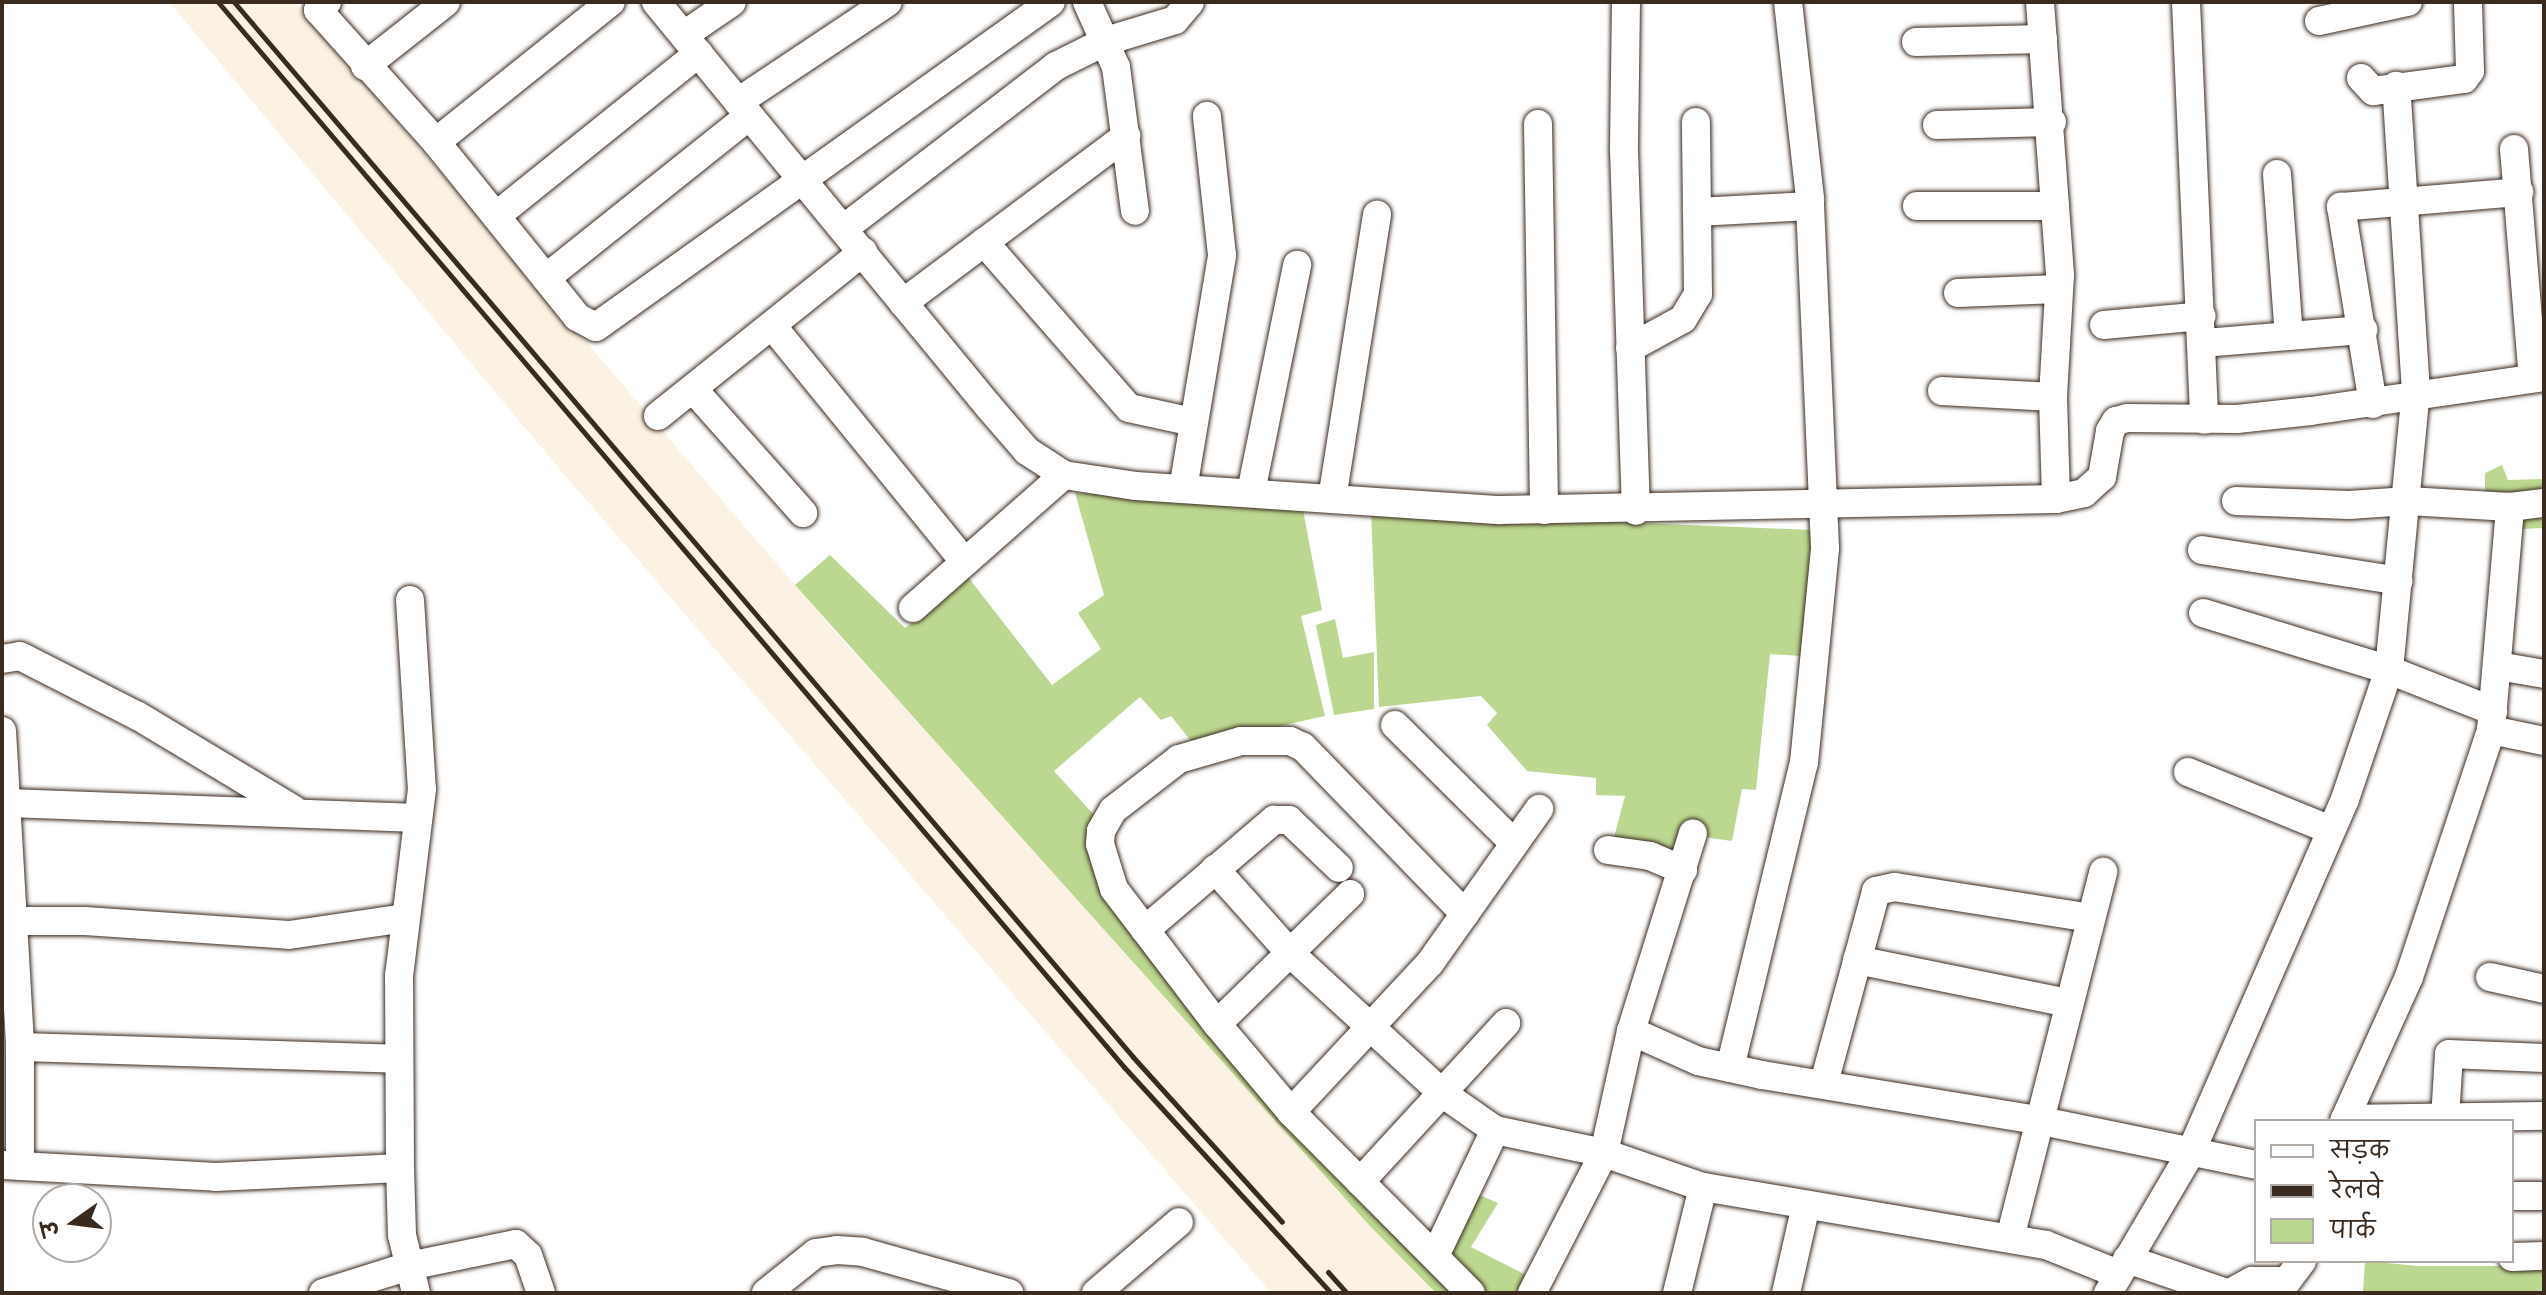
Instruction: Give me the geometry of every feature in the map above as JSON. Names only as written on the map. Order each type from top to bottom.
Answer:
[{"type":"street","points":[[327,2],[318,10],[436,142],[586,326],[604,324],[1051,2]]},
{"type":"street","points":[[365,66],[446,2]]},
{"type":"street","points":[[436,142],[611,2]]},
{"type":"street","points":[[656,2],[1027,451],[1064,475],[1183,489],[1544,510],[1636,511],[1825,501],[2056,499],[2084,493],[2102,477],[2116,421],[2204,420],[2373,404],[2416,392],[2538,378],[2533,238],[2519,192],[2514,149]]},
{"type":"street","points":[[496,216],[692,44],[732,2]]},
{"type":"street","points":[[546,278],[743,109],[888,2]]},
{"type":"street","points":[[1087,2],[1116,67],[1135,211]]},
{"type":"street","points":[[843,229],[1056,66],[1106,41],[1175,20],[1190,2]]},
{"type":"street","points":[[1626,2],[1630,348],[1636,511]]},
{"type":"street","points":[[1730,1068],[1804,763],[1825,501],[1810,206],[1788,2]]},
{"type":"street","points":[[2040,2],[2052,122],[2058,289],[2053,397],[2056,499]]},
{"type":"street","points":[[2186,2],[2203,329],[2204,420]]},
{"type":"street","points":[[2319,21],[2408,2]]},
{"type":"street","points":[[2361,78],[2373,91],[2464,79],[2470,71],[2468,2]]},
{"type":"street","points":[[1916,42],[2043,39]]},
{"type":"street","points":[[2118,1275],[2190,1154],[2331,830],[2389,670],[2408,501],[2416,392],[2396,86]]},
{"type":"street","points":[[1183,489],[1222,255],[1207,116]]},
{"type":"street","points":[[1630,348],[1674,325],[1693,308],[1698,294],[1696,122]]},
{"type":"street","points":[[1937,125],[2052,122]]},
{"type":"street","points":[[1538,124],[1544,510]]},
{"type":"street","points":[[903,303],[1126,136]]},
{"type":"street","points":[[2277,174],[2289,336]]},
{"type":"street","points":[[2373,404],[2341,207],[2519,192]]},
{"type":"street","points":[[1697,212],[1810,206]]},
{"type":"street","points":[[1917,206],[2055,206]]},
{"type":"street","points":[[1332,499],[1377,215]]},
{"type":"street","points":[[984,242],[1129,408],[1193,422]]},
{"type":"street","points":[[658,416],[774,328],[863,252]]},
{"type":"street","points":[[1251,492],[1297,265]]},
{"type":"street","points":[[1958,293],[2058,289]]},
{"type":"street","points":[[2104,325],[2289,336],[2363,330]]},
{"type":"street","points":[[774,328],[965,562]]},
{"type":"street","points":[[693,389],[803,513]]},
{"type":"street","points":[[1942,391],[2053,397]]},
{"type":"street","points":[[913,608],[1064,475]]},
{"type":"street","points":[[2236,501],[2349,505],[2408,501],[2510,507],[2544,503]]},
{"type":"street","points":[[2344,1119],[2409,977],[2492,720],[2510,507]]},
{"type":"street","points":[[2202,550],[2399,581]]},
{"type":"street","points":[[410,600],[422,759],[405,918],[399,1059],[400,1168],[412,1280]]},
{"type":"street","points":[[2203,613],[2389,670],[2492,720],[2544,741]]},
{"type":"street","points":[[2,659],[20,656],[138,716],[297,812]]},
{"type":"street","points":[[2498,666],[2544,674]]},
{"type":"street","points":[[1395,725],[1512,841]]},
{"type":"street","points":[[2,731],[8,803],[6,920],[20,1047],[11,1166],[216,1177],[400,1168]]},
{"type":"street","points":[[1465,914],[1303,747],[1272,739],[1241,741],[1179,759],[1106,819],[1100,844],[1109,878],[1217,1024],[1291,1112],[1471,1293]]},
{"type":"street","points":[[2188,772],[2331,830]]},
{"type":"street","points":[[8,803],[418,818]]},
{"type":"street","points":[[1291,1112],[1430,963],[1512,841],[1539,809]]},
{"type":"street","points":[[1145,930],[1215,869],[1283,817],[1339,868]]},
{"type":"street","points":[[1532,1293],[1604,1153],[1631,1031],[1693,833]]},
{"type":"street","points":[[1608,850],[1650,856],[1683,870]]},
{"type":"street","points":[[1215,869],[1291,954],[1442,1093],[1495,1130],[1604,1153],[1703,1187],[2046,1245],[2118,1275],[2228,1293],[2252,1281],[2287,1281],[2300,1263]]},
{"type":"street","points":[[2010,1238],[2103,872]]},
{"type":"street","points":[[1824,1083],[1872,896],[1888,886],[2091,918]]},
{"type":"street","points":[[1217,1024],[1350,894]]},
{"type":"street","points":[[6,920],[289,935],[405,918]]},
{"type":"street","points":[[1857,960],[2069,1003]]},
{"type":"street","points":[[2490,977],[2544,989]]},
{"type":"street","points":[[1360,1182],[1506,1023]]},
{"type":"street","points":[[1631,1031],[1698,1061],[1730,1068],[2042,1121],[2190,1154],[2254,1165]]},
{"type":"street","points":[[20,1047],[399,1059]]},
{"type":"street","points":[[2445,1118],[2449,1054],[2544,1058]]},
{"type":"street","points":[[2394,1119],[2544,1116]]},
{"type":"street","points":[[1435,1256],[1495,1130]]},
{"type":"street","points":[[1677,1293],[1703,1187]]},
{"type":"street","points":[[2514,1196],[2544,1196]]},
{"type":"street","points":[[1786,1293],[1806,1205]]},
{"type":"street","points":[[1096,1293],[1179,1222]]},
{"type":"street","points":[[323,1293],[412,1280],[516,1244],[528,1255],[541,1293]]},
{"type":"street","points":[[766,1293],[816,1253],[837,1250],[863,1252],[1009,1293]]},
{"type":"street","points":[[2514,1257],[2544,1256]]},
{"type":"shaded area","points":[[169,2],[294,2],[838,635],[1442,1293],[1271,1293],[556,465]]},
{"type":"green space","points":[[2502,465],[2508,480],[2544,479],[2544,528],[2521,529],[2485,498],[2485,473]]},
{"type":"green space","points":[[1075,493],[1302,505],[1322,610],[1301,616],[1325,716],[1194,745],[1171,716],[1161,720],[1140,697],[1054,771],[1116,839],[1113,873],[1215,1014],[1428,1240],[1461,1187],[1498,1203],[1471,1247],[1532,1278],[1546,1293],[1436,1293],[1368,1224],[795,585],[830,555],[905,628],[968,577],[1052,685],[1101,649],[1078,613],[1104,595]]},
{"type":"green space","points":[[1371,512],[1813,530],[1802,656],[1770,654],[1756,790],[1742,789],[1732,841],[1682,834],[1677,858],[1613,841],[1625,796],[1596,795],[1596,778],[1527,771],[1487,725],[1497,713],[1481,696],[1379,707]]},
{"type":"green space","points":[[1335,619],[1343,658],[1374,652],[1374,709],[1334,715],[1316,625]]},
{"type":"green space","points":[[2365,1263],[2544,1266],[2544,1293],[2363,1293]]},
{"type":"railway","points":[[218,2],[1124,1067],[1331,1293]]},
{"type":"railway","points":[[234,2],[1133,1057],[1282,1222]]},
{"type":"railway","points":[[1328,1272],[1347,1293]]}]
